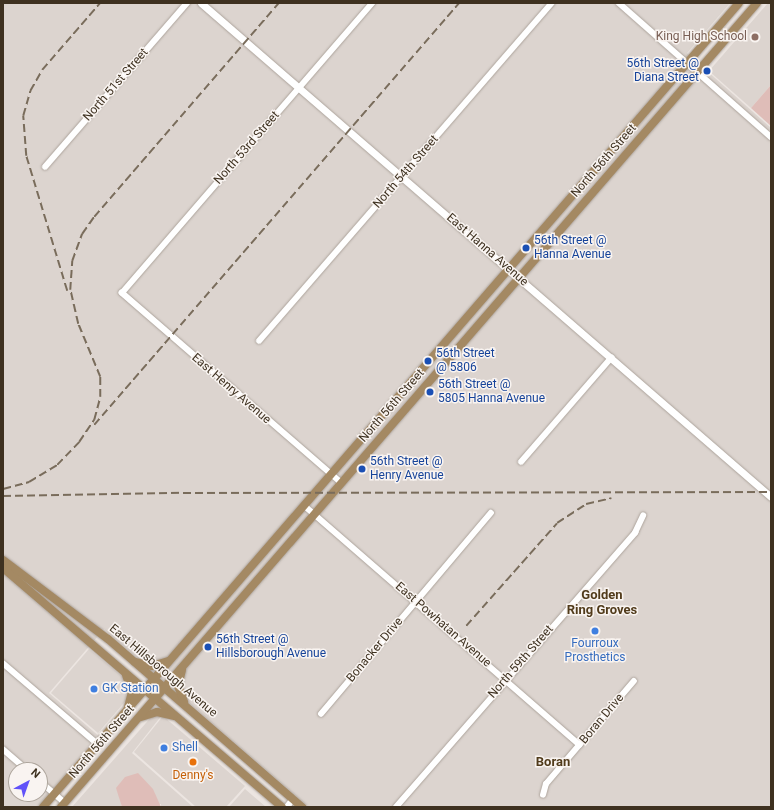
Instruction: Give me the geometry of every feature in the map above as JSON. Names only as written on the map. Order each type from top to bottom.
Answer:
[{"type":"main road","name":"North 56th Street","points":[[43,807],[739,3]]},
{"type":"main road","name":"North 56th Street","points":[[63,805],[757,3]]},
{"type":"main road","points":[[577,191],[587,200]]},
{"type":"main road","points":[[420,372],[430,380]]},
{"type":"main road","name":"East Hillsborough Avenue","points":[[3,560],[133,661],[302,807]]},
{"type":"main road","name":"East Hillsborough Avenue","points":[[3,568],[254,782],[280,807]]},
{"type":"main road","points":[[133,661],[152,666],[172,658]]},
{"type":"main road","points":[[183,666],[178,686],[186,707]]},
{"type":"main road","points":[[124,670],[132,692],[126,711]]},
{"type":"main road","points":[[138,718],[157,712],[178,718]]},
{"type":"street","name":"North 51st Street","points":[[45,167],[187,3]]},
{"type":"street","name":"East Hanna Avenue","points":[[201,3],[771,497]]},
{"type":"street","name":"North 53rd Street","points":[[122,293],[372,3]]},
{"type":"street","name":"North 54th Street","points":[[259,341],[552,3]]},
{"type":"street","points":[[619,3],[771,137]]},
{"type":"street","name":"East Henry Avenue","points":[[122,293],[341,483]]},
{"type":"street","points":[[521,462],[611,358]]},
{"type":"street","name":"East Powhatan Avenue","points":[[305,506],[580,745]]},
{"type":"street","name":"Bonacker Drive","points":[[321,714],[415,601],[491,513]]},
{"type":"street","name":"North 59th Street","points":[[396,807],[505,680],[635,533],[643,516]]},
{"type":"street","points":[[3,663],[98,744]]},
{"type":"street","name":"Boran Drive","points":[[543,795],[546,784],[634,681]]},
{"type":"street","points":[[3,749],[18,762]]},
{"type":"street","points":[[48,788],[55,794],[63,805]]},
{"type":"street","points":[[280,807],[291,798]]},
{"type":"shaded area","points":[[4,3],[730,3],[687,53],[771,128],[771,807],[309,807],[104,629],[49,693],[101,738],[48,798],[48,762],[8,762],[8,802],[44,802],[40,807],[3,807]]},
{"type":"shaded area","name":"King High School","points":[[768,3],[771,3],[771,85],[751,108],[709,71]]},
{"type":"shaded area","points":[[771,85],[771,126],[751,108]]},
{"type":"shaded area","points":[[89,649],[125,679],[128,685],[128,698],[98,733],[51,693]]},
{"type":"shaded area","points":[[153,715],[162,715],[132,753],[193,807],[161,807],[161,804],[121,802],[122,807],[72,807]]},
{"type":"shaded area","points":[[163,716],[245,786],[226,807],[196,807],[134,752]]},
{"type":"shaded area","points":[[138,773],[153,789],[161,807],[122,807],[116,788],[125,777]]},
{"type":"shaded area","points":[[245,789],[266,807],[229,807]]},
{"type":"railway","points":[[67,291],[26,156],[23,116],[30,91],[42,70],[100,3]]},
{"type":"railway","points":[[3,489],[29,482],[57,465],[79,442],[94,420],[100,397],[100,377],[78,324],[70,290],[72,261],[82,234],[94,217],[279,3]]},
{"type":"railway","points":[[94,425],[459,3]]},
{"type":"railway","points":[[3,496],[183,493],[771,492]]},
{"type":"railway","points":[[466,626],[557,523],[586,504],[611,498]]},
{"type":"place","name":"King High School","points":[[755,37]]},
{"type":"place","name":"56th Street @ Diana Street","points":[[707,71]]},
{"type":"place","name":"56th Street @ Hanna Avenue","points":[[526,248]]},
{"type":"place","name":"56th Street @ 5806","points":[[428,361]]},
{"type":"place","name":"56th Street @ 5805 Hanna Avenue","points":[[430,392]]},
{"type":"place","name":"56th Street @ Henry Avenue","points":[[362,469]]},
{"type":"place","name":"Fourroux Prosthetics","points":[[595,631]]},
{"type":"place","name":"56th Street @ Hillsborough Avenue","points":[[208,647]]},
{"type":"place","name":"GK Station","points":[[94,689]]},
{"type":"place","name":"Shell","points":[[164,748]]},
{"type":"place","name":"Denny's","points":[[193,762]]},
{"type":"district","name":"Golden Ring Groves","points":[[602,604]]},
{"type":"district","name":"Boran","points":[[553,762]]}]
